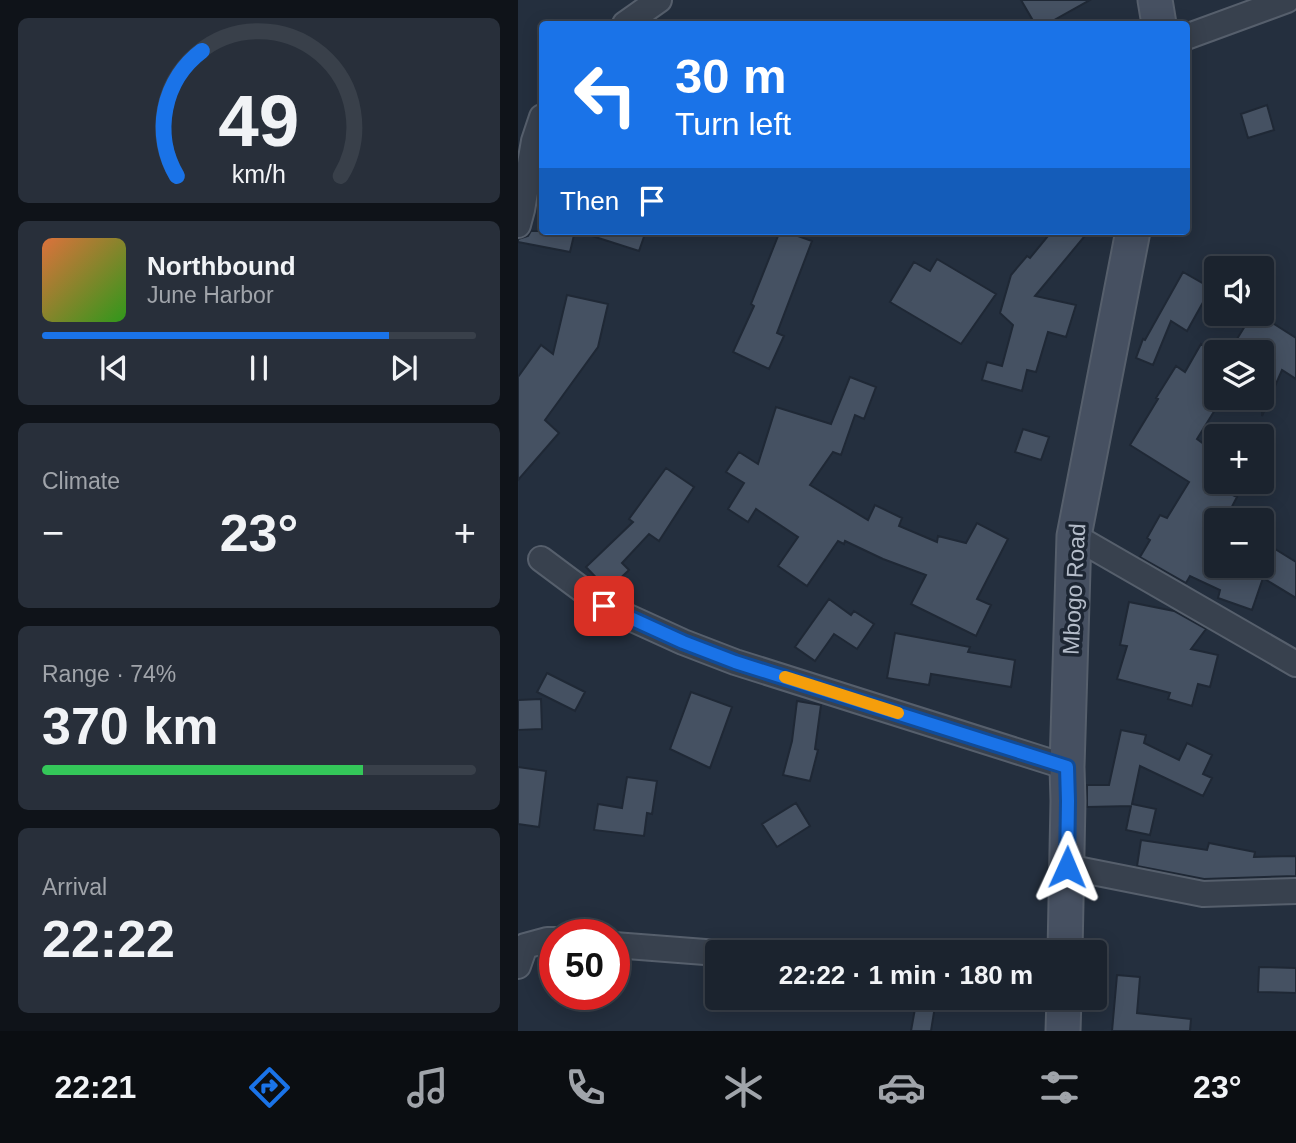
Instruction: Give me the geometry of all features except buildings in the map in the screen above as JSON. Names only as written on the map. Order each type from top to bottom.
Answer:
[{"type":"main road","points":[[1156,0],[1159,21]]},
{"type":"main road","name":"Mbogo Road","points":[[1065,940],[1074,536],[1132,235]]},
{"type":"main road","points":[[1063,1031],[1064,1010]]},
{"type":"street","points":[[629,21],[659,0]]},
{"type":"street","points":[[1190,36],[1287,0]]},
{"type":"street","points":[[518,225],[539,126]]},
{"type":"street","points":[[1074,536],[1296,664]]},
{"type":"street","points":[[541,559],[604,606],[683,642],[735,662],[1067,767]]},
{"type":"street","points":[[1067,867],[1203,894],[1296,891]]},
{"type":"street","points":[[518,966],[525,946],[539,942]]},
{"type":"street","points":[[630,946],[705,952]]},
{"type":"slow traffic","points":[[785,677],[898,713]]},
{"type":"route","points":[[604,606],[735,662],[1067,767],[1067,867]]}]
